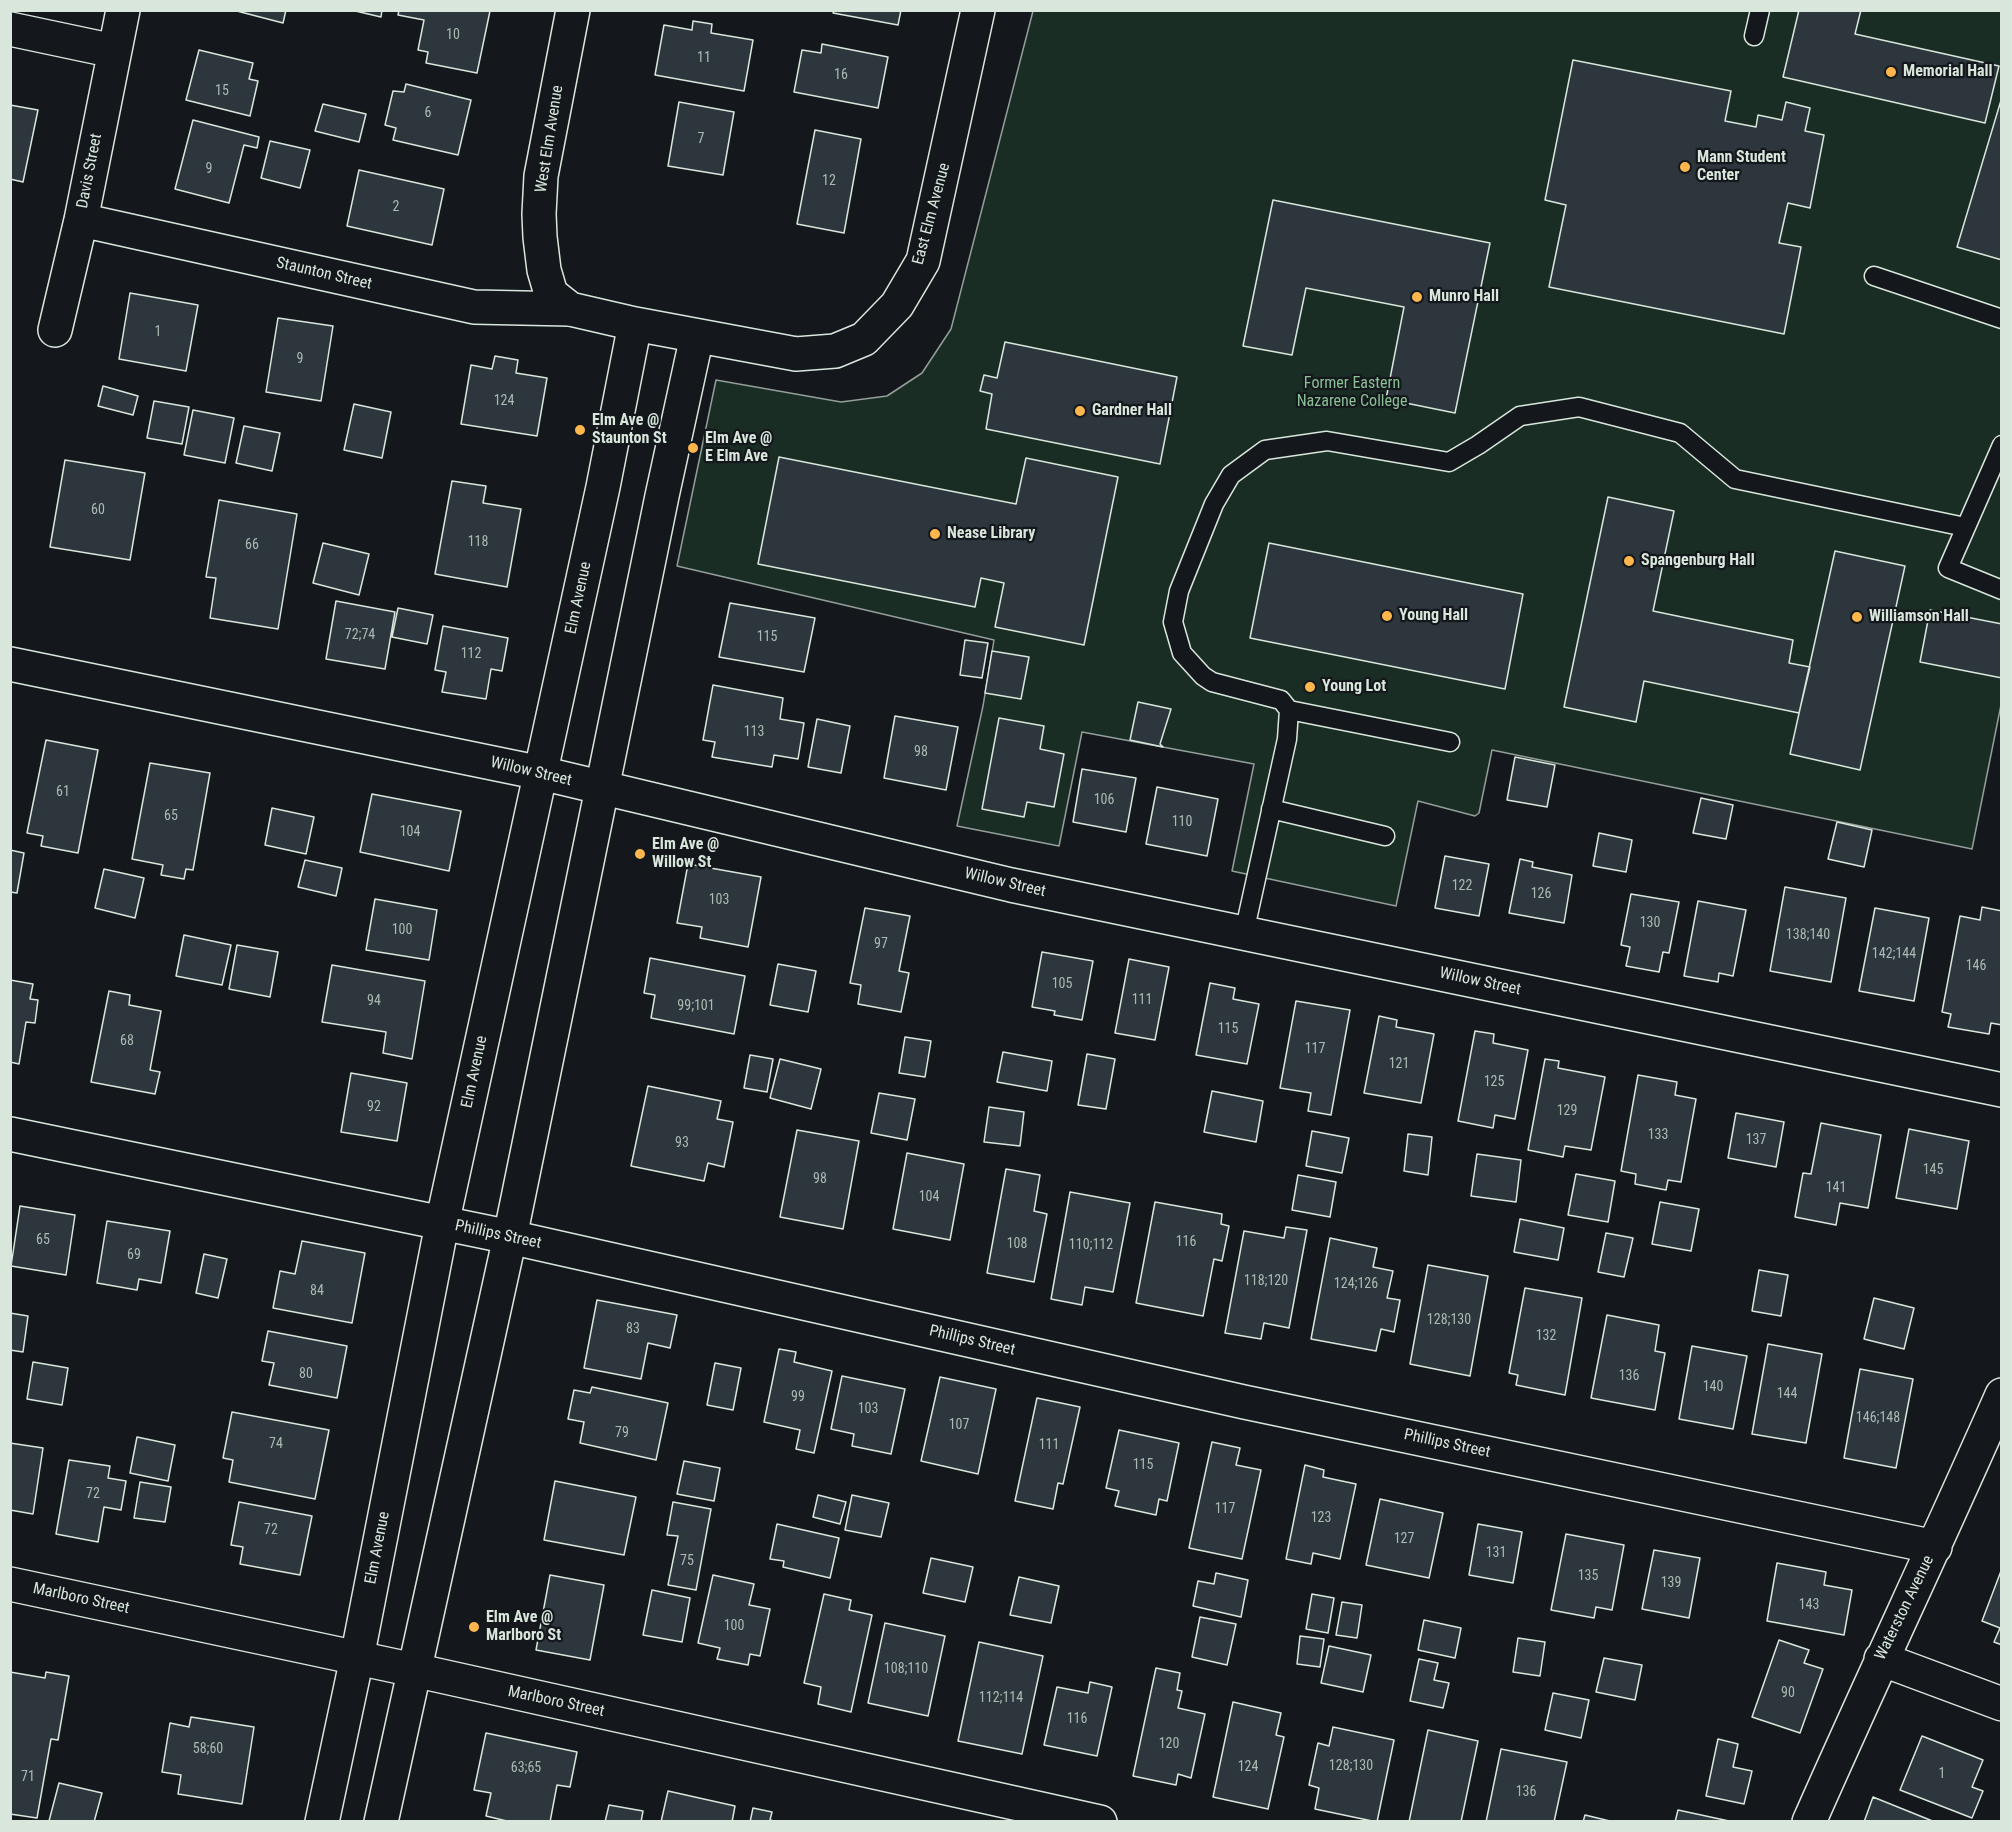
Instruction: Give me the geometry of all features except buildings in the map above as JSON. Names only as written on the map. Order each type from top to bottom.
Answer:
[{"type":"street","name":"Davis Street","points":[[55,330],[81,220],[123,10]]},
{"type":"street","name":"West Elm Avenue","points":[[570,309],[551,294],[544,270],[539,214],[541,176],[573,10]]},
{"type":"street","name":"East Elm Avenue","points":[[697,336],[796,354],[835,351],[864,339],[897,305],[923,261],[978,10]]},
{"type":"street","points":[[10,29],[114,51]]},
{"type":"street","name":"Staunton Street","points":[[81,220],[474,307],[570,309]]},
{"type":"street","points":[[381,1821],[510,1237],[697,336],[570,309]]},
{"type":"street","name":"Elm Avenue","points":[[322,1821],[357,1658],[442,1224],[603,487],[635,324]]},
{"type":"street","name":"Willow Street","points":[[10,664],[541,773],[1011,885],[2001,1090]]},
{"type":"street","name":"Phillips Street","points":[[10,1134],[510,1237],[1244,1402],[1935,1547]]},
{"type":"street","name":"Waterston Avenue","points":[[1809,1821],[1881,1659],[1935,1547],[2001,1395]]},
{"type":"street","name":"Marlboro Street","points":[[10,1584],[414,1670],[1100,1821]]},
{"type":"street","points":[[1881,1659],[2001,1704]]},
{"type":"lane","points":[[1754,36],[1760,10]]},
{"type":"lane","points":[[1874,276],[2001,319]]},
{"type":"lane","points":[[1244,933],[1287,739],[1288,710],[1281,700],[1212,682],[1203,676],[1182,653],[1173,622],[1179,591],[1214,504],[1231,475],[1264,450],[1327,441],[1449,462],[1521,416],[1579,408],[1680,432],[1735,479],[1965,527]]},
{"type":"lane","points":[[2001,445],[1948,568],[2001,590]]},
{"type":"lane","points":[[1288,710],[1450,742]]},
{"type":"lane","points":[[1271,809],[1385,837]]},
{"type":"green space","name":"Former Eastern Nazarene College","points":[[1033,11],[2001,11],[2002,700],[1972,849],[1492,750],[1479,813],[1475,816],[1418,801],[1396,906],[1232,871],[1254,764],[1082,732],[1059,846],[957,826],[983,706],[994,640],[677,566],[716,380],[841,402],[887,396],[922,373],[951,329]]},
{"type":"place","name":"Memorial Hall","points":[[1891,72]]},
{"type":"place","name":"Mann Student Center","points":[[1685,167]]},
{"type":"place","name":"Munro Hall","points":[[1417,297]]},
{"type":"place","name":"Gardner Hall","points":[[1080,411]]},
{"type":"place","name":"Elm Ave @ Staunton St","points":[[580,430]]},
{"type":"place","name":"Elm Ave @ E Elm Ave","points":[[693,448]]},
{"type":"place","name":"Nease Library","points":[[935,534]]},
{"type":"place","name":"Spangenburg Hall","points":[[1629,561]]},
{"type":"place","name":"Young Hall","points":[[1387,616]]},
{"type":"place","name":"Williamson Hall","points":[[1857,617]]},
{"type":"place","name":"Young Lot","points":[[1310,687]]},
{"type":"place","name":"Elm Ave @ Willow St","points":[[640,854]]},
{"type":"place","name":"Elm Ave @ Marlboro St","points":[[474,1627]]}]
